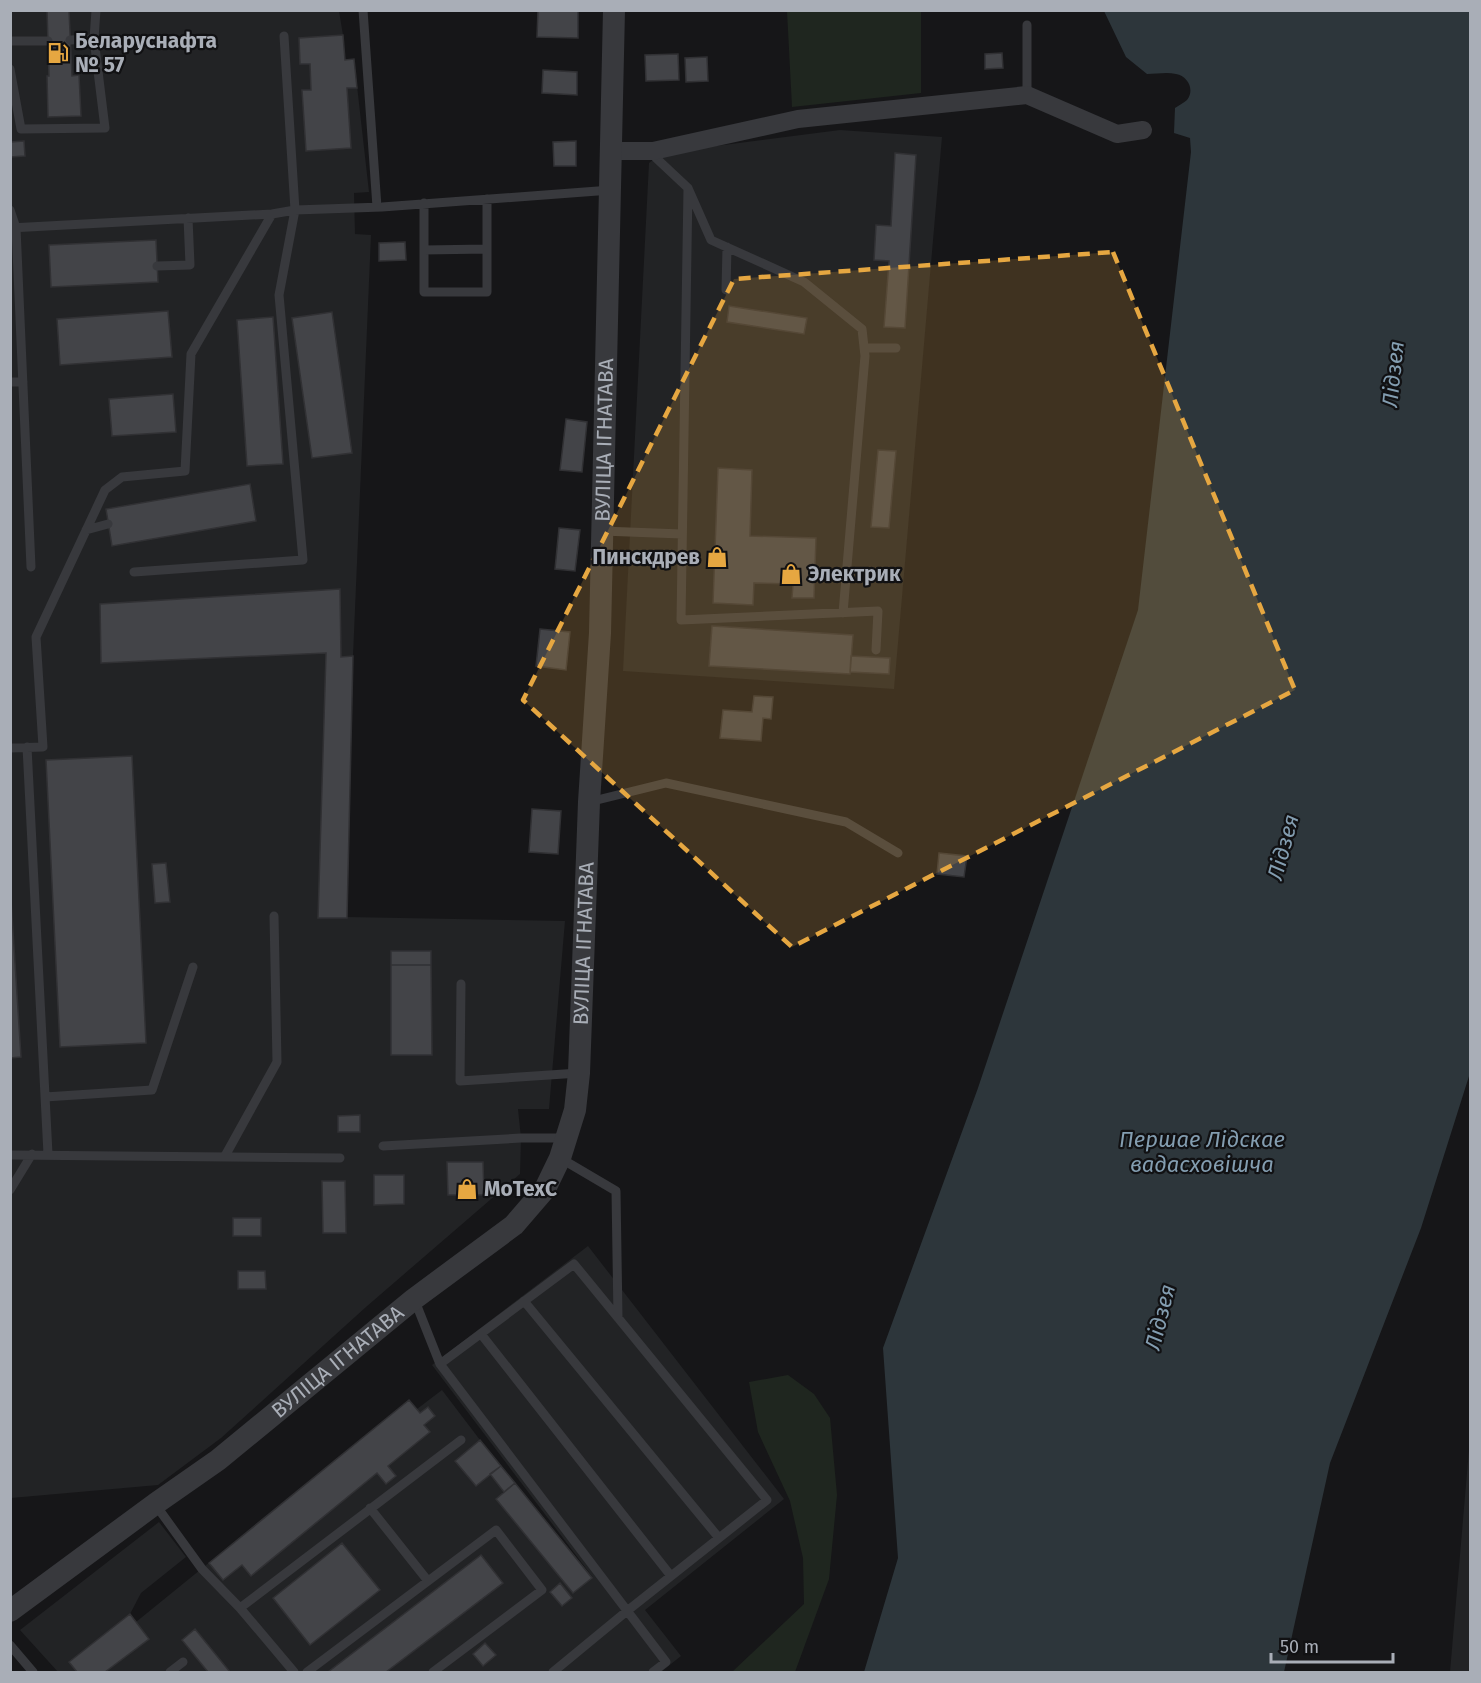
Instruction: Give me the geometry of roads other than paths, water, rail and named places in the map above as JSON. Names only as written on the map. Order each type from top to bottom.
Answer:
[{"type":"street","name":"ВУЛІЦА ІГНАТАВА","points":[[10,1611],[218,1460],[414,1299],[514,1225],[545,1189],[564,1148],[575,1110],[579,1073],[589,802],[600,633],[614,10]]},
{"type":"street","points":[[611,151],[653,151],[798,119],[1027,95],[1117,134],[1143,130]]},
{"type":"lane","points":[[10,69],[21,129],[105,128],[94,39],[96,10]]},
{"type":"lane","points":[[363,10],[377,207]]},
{"type":"lane","points":[[1027,25],[1027,95]]},
{"type":"lane","points":[[134,572],[303,560],[279,295],[295,210],[284,36]]},
{"type":"lane","points":[[70,40],[94,39]]},
{"type":"lane","points":[[10,41],[48,40]]},
{"type":"lane","points":[[653,151],[656,158],[688,188],[711,240],[804,282],[862,329],[864,368],[843,614]]},
{"type":"lane","points":[[688,188],[681,620],[878,611],[876,650]]},
{"type":"lane","points":[[13,228],[272,214],[295,210],[377,207],[611,190]]},
{"type":"lane","points":[[424,204],[424,291],[487,292],[487,199]]},
{"type":"lane","points":[[10,210],[23,382],[31,567]]},
{"type":"lane","points":[[10,748],[43,747],[36,637],[105,490],[122,477],[185,471],[191,354],[272,214]]},
{"type":"lane","points":[[157,266],[190,265],[188,218]]},
{"type":"lane","points":[[726,290],[727,247]]},
{"type":"lane","points":[[424,250],[487,249]]},
{"type":"lane","points":[[864,348],[896,348]]},
{"type":"lane","points":[[10,382],[23,382]]},
{"type":"lane","points":[[86,530],[108,524]]},
{"type":"lane","points":[[603,531],[682,534]]},
{"type":"lane","points":[[27,747],[48,1154]]},
{"type":"lane","points":[[589,802],[666,783],[846,822],[898,853]]},
{"type":"lane","points":[[225,1156],[277,1062],[274,916]]},
{"type":"lane","points":[[45,1097],[152,1090],[193,967]]},
{"type":"lane","points":[[461,984],[460,1081],[579,1073]]},
{"type":"lane","points":[[383,1146],[521,1138],[564,1148],[616,1191],[618,1318]]},
{"type":"lane","points":[[10,1190],[32,1154]]},
{"type":"lane","points":[[10,1155],[340,1158]]},
{"type":"lane","points":[[440,1364],[574,1264],[767,1500],[553,1672]]},
{"type":"lane","points":[[414,1299],[440,1364],[666,1662],[653,1672]]},
{"type":"lane","points":[[524,1301],[719,1538]]},
{"type":"lane","points":[[481,1334],[671,1576]]},
{"type":"lane","points":[[240,1608],[461,1440]]},
{"type":"lane","points":[[155,1504],[202,1569],[240,1608],[294,1672]]},
{"type":"lane","points":[[370,1508],[428,1581]]},
{"type":"lane","points":[[307,1672],[496,1530],[542,1590],[433,1672]]},
{"type":"lane","points":[[10,1645],[33,1672]]},
{"type":"lane","points":[[170,1672],[183,1662]]},
{"type":"water","name":"Першае Лідскае вадасховішча","points":[[1104,11],[1470,11],[1470,1073],[1421,1228],[1330,1463],[1284,1672],[864,1672],[898,1558],[883,1348],[978,1088],[1138,610],[1191,152],[1190,138],[1174,133],[1175,108],[1187,100],[1190,88],[1187,80],[1180,75],[1147,74],[1126,57]]},
{"type":"place","name":"Беларуснафта № 57","points":[[58,53]]},
{"type":"place","name":"Пинскдрев","points":[[717,557]]},
{"type":"place","name":"Электрик","points":[[791,574]]},
{"type":"place","name":"MoTexC","points":[[467,1189]]},
{"type":"water label","name":"Лідзея","points":[[1393,374]]},
{"type":"water label","name":"Лідзея","points":[[1283,847]]},
{"type":"water label","name":"Лідзея","points":[[1160,1317]]}]
